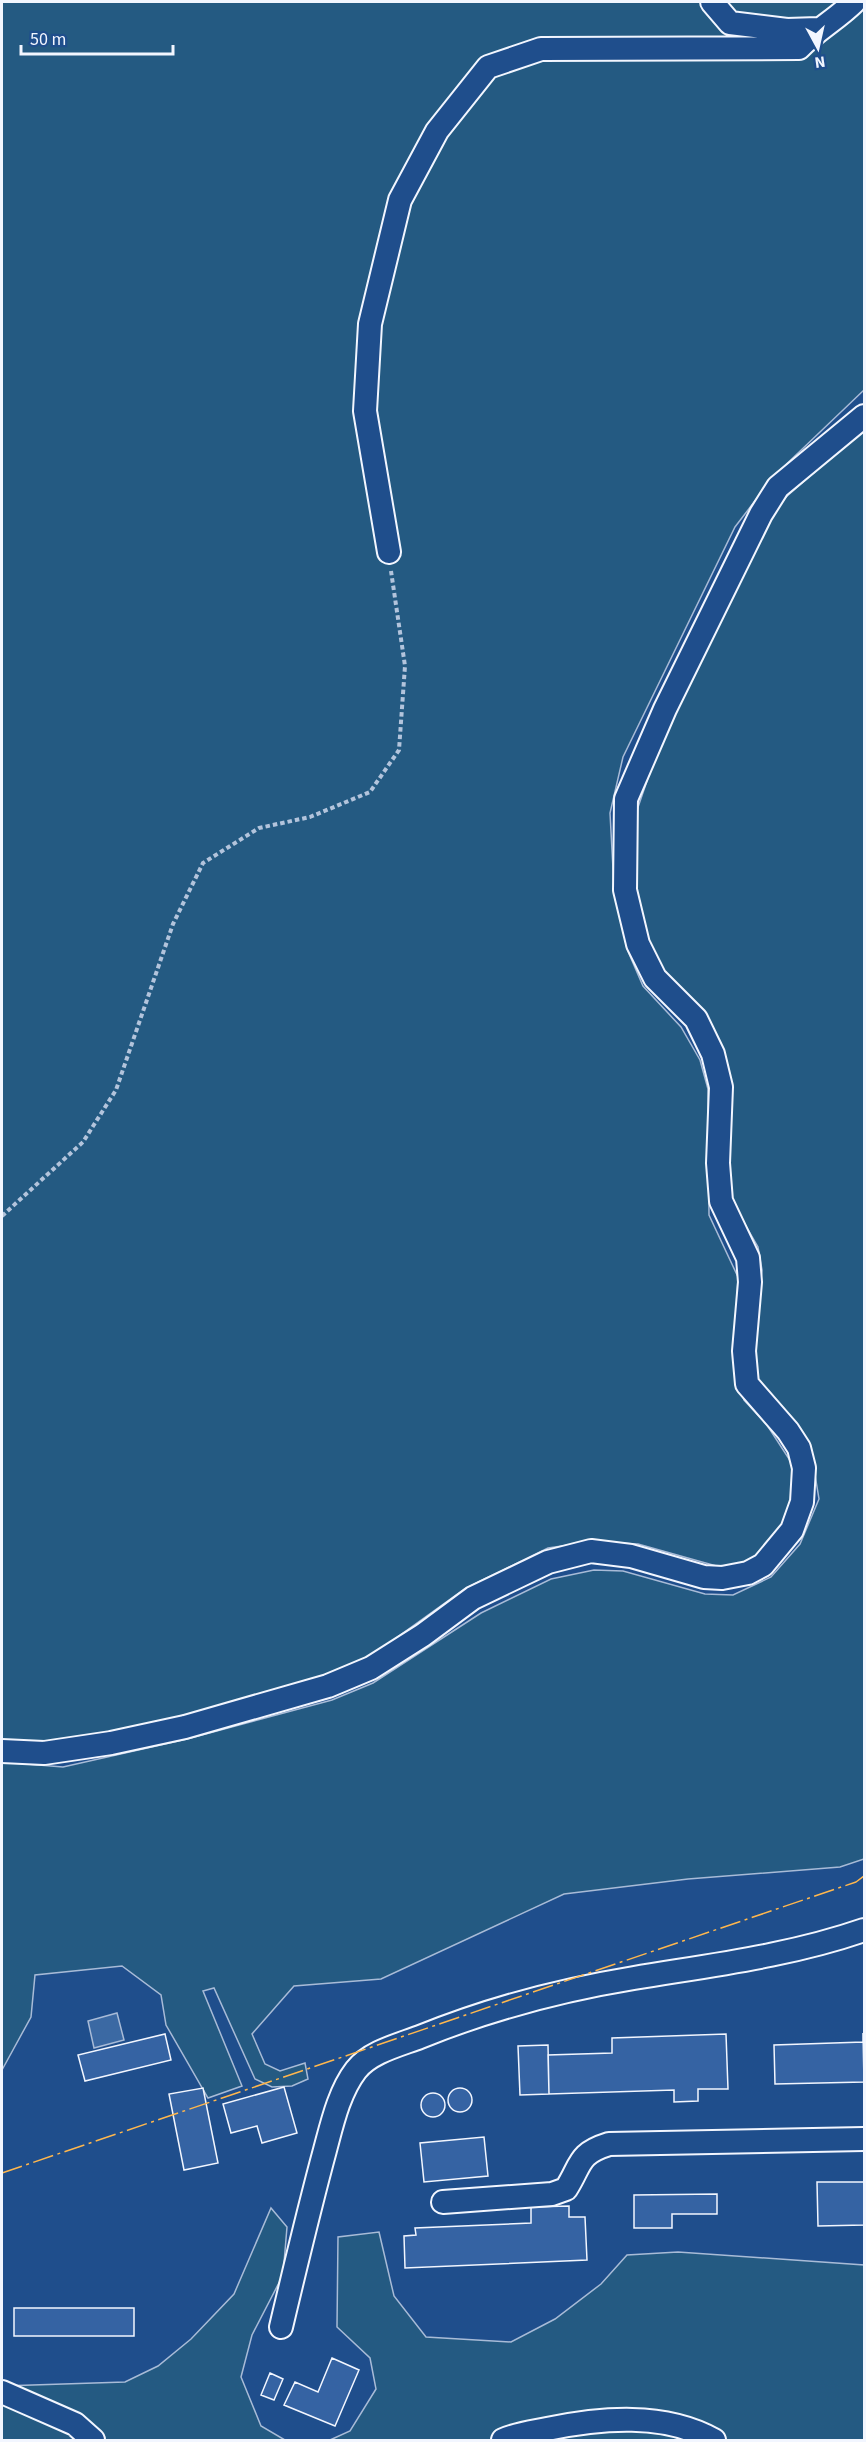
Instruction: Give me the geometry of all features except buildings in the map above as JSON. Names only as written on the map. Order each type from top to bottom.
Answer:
[{"type":"street","points":[[712,2],[730,23],[787,30],[818,29]]},
{"type":"street","points":[[389,552],[365,411],[370,324],[400,200],[437,131],[488,67],[541,49],[799,48],[818,29],[843,13],[854,2]]},
{"type":"street","points":[[2,1751],[44,1753],[101,1744],[186,1727],[328,1686],[371,1668],[423,1635],[473,1598],[548,1562],[591,1551],[631,1556],[704,1577],[722,1578],[748,1574],[763,1565],[792,1530],[802,1502],[804,1468],[799,1448],[788,1431],[747,1384],[744,1351],[750,1282],[748,1258],[720,1201],[718,1163],[721,1087],[713,1054],[696,1019],[655,978],[638,944],[625,890],[626,799],[660,720],[761,514],[778,487],[864,416]]},
{"type":"street","points":[[281,2326],[309,2208],[337,2108],[356,2070],[381,2052],[439,2029],[527,2000],[632,1978],[744,1962],[836,1940],[864,1930]]},
{"type":"street","points":[[443,2202],[552,2194],[566,2188],[580,2161],[590,2150],[609,2144],[864,2139]]},
{"type":"street","points":[[2,2392],[75,2424],[93,2440]]},
{"type":"street","points":[[502,2440],[596,2419],[656,2422],[700,2432],[714,2440]]},
{"type":"path","points":[[2,1216],[83,1142],[116,1090],[172,924],[203,863],[259,828],[310,817],[370,792],[399,750],[405,666],[389,552]]},
{"type":"shaded area","points":[[2,2],[864,2],[864,390],[774,476],[735,527],[623,757],[610,813],[614,887],[627,949],[643,986],[681,1027],[700,1060],[708,1089],[709,1215],[738,1277],[734,1366],[744,1400],[767,1425],[793,1465],[796,1492],[785,1523],[768,1547],[743,1564],[727,1569],[638,1544],[590,1542],[548,1548],[466,1588],[364,1661],[316,1679],[182,1716],[57,1745],[2,1744]]},
{"type":"shaded area","points":[[864,429],[864,1859],[840,1867],[688,1879],[564,1894],[381,1979],[294,1986],[252,2034],[265,2064],[280,2071],[305,2063],[308,2079],[292,2086],[272,2087],[255,2079],[214,1988],[203,1991],[242,2086],[208,2098],[166,2025],[161,1995],[122,1966],[35,1975],[31,2017],[2,2070],[2,1762],[63,1767],[187,1739],[332,1700],[373,1683],[481,1613],[551,1579],[594,1570],[623,1571],[705,1594],[733,1595],[771,1577],[800,1544],[819,1499],[812,1457],[755,1374],[754,1344],[762,1270],[758,1247],[731,1200],[726,1170],[730,1113],[666,974],[650,947],[636,897],[635,816],[672,714],[773,513],[786,497]]},
{"type":"shaded area","points":[[117,2013],[124,2040],[94,2048],[88,2021]]},
{"type":"shaded area","points":[[271,2208],[287,2227],[283,2275],[252,2335],[241,2377],[261,2426],[285,2440],[2,2440],[2,2386],[125,2382],[158,2366],[191,2339],[234,2294]]},
{"type":"shaded area","points":[[379,2232],[394,2296],[426,2337],[511,2342],[555,2319],[601,2284],[627,2255],[678,2252],[864,2265],[864,2440],[330,2440],[350,2431],[376,2389],[370,2358],[337,2327],[338,2237]]},
{"type":"power","points":[[2,2173],[856,1882],[864,1876]]}]
